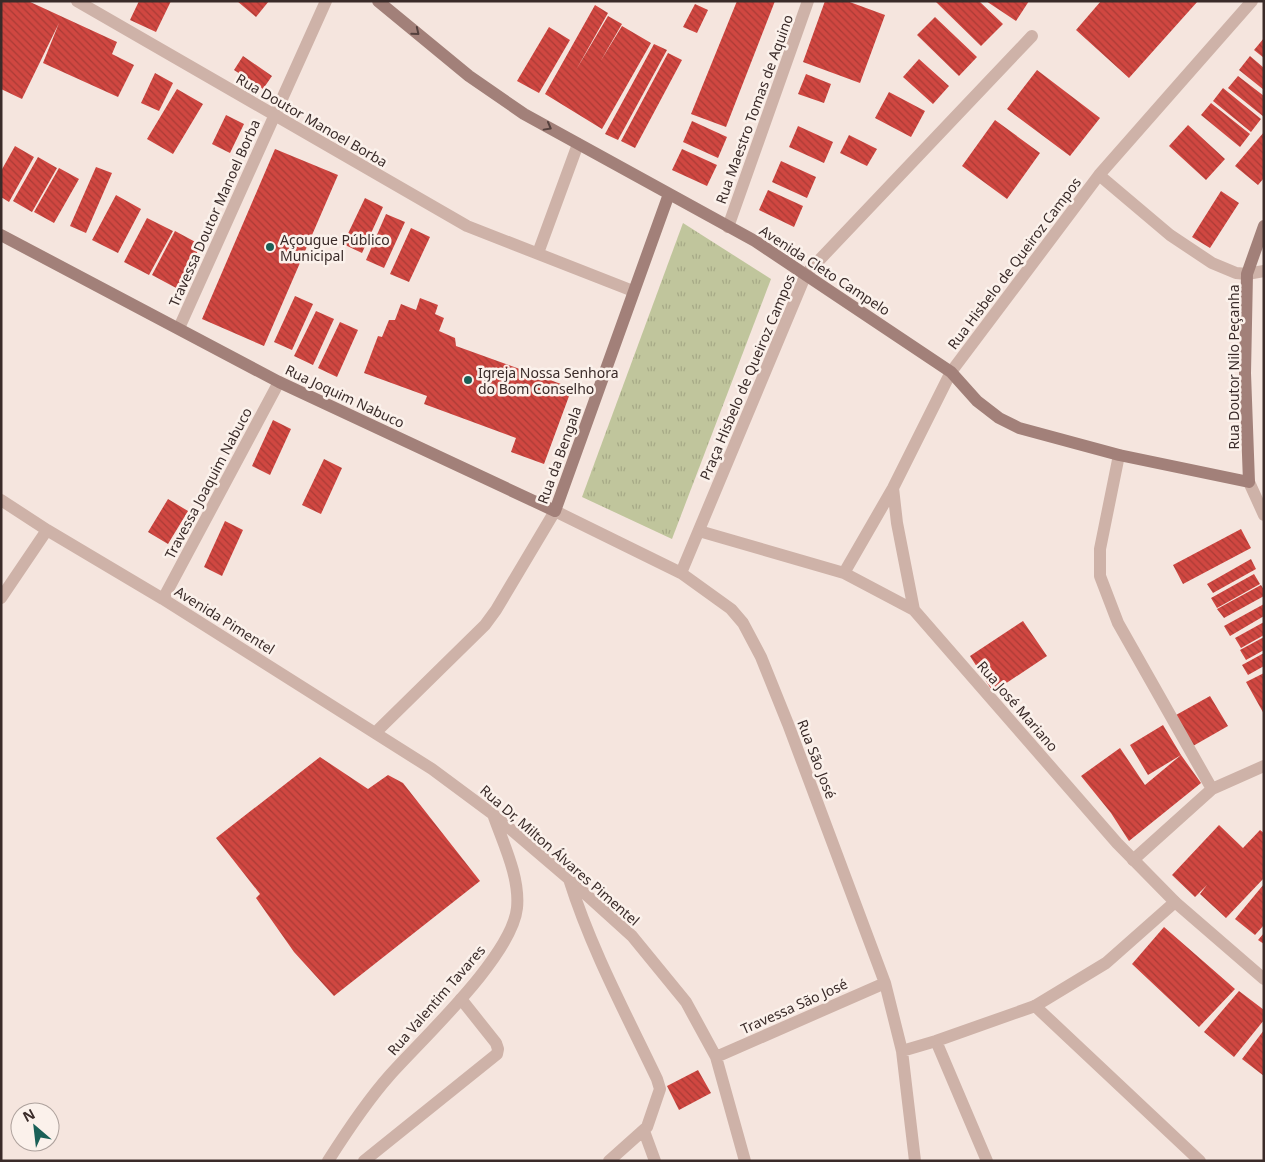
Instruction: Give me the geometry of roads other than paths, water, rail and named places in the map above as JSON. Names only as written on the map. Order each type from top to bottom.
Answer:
[{"type":"main road","name":"Avenida Cleto Campelo","points":[[378,1],[469,76],[524,114],[754,241],[806,274],[951,372],[976,401],[999,418],[1019,428],[1118,455],[1249,482]]},
{"type":"main road","name":"Rua da Bengala","points":[[555,511],[669,194]]},
{"type":"main road","name":"Rua Doutor Nilo Peçanha","points":[[1249,482],[1245,373],[1248,274],[1264,226]]},
{"type":"main road","name":"Rua Joquim Nabuco","points":[[1,235],[279,382],[555,511]]},
{"type":"street","name":"Rua Doutor Manoel Borba","points":[[77,1],[467,226],[634,291]]},
{"type":"street","name":"Travessa Doutor Manoel Borba","points":[[180,328],[326,1]]},
{"type":"street","name":"Rua Maestro Tomas de Aquino","points":[[728,227],[808,1]]},
{"type":"street","name":"Rua Hisbelo de Queiroz Campos","points":[[844,573],[893,488],[951,372],[1099,175],[1252,1]]},
{"type":"street","name":"Praça Hisbelo de Queiroz Campos","points":[[681,573],[806,274],[1032,36]]},
{"type":"street","points":[[538,253],[578,144]]},
{"type":"street","points":[[1099,175],[1170,235],[1220,268],[1236,274],[1264,271]]},
{"type":"street","name":"Travessa Joaquim Nabuco","points":[[163,599],[279,382]]},
{"type":"street","points":[[1118,455],[1100,549],[1100,576],[1118,623],[1212,789]]},
{"type":"street","points":[[1249,482],[1264,514]]},
{"type":"street","points":[[893,488],[897,523],[914,610]]},
{"type":"street","name":"Avenida Pimentel","points":[[1,500],[432,768]]},
{"type":"street","name":"Rua Joquim Nabuco","points":[[555,511],[681,573]]},
{"type":"street","name":"Rua da Bengala","points":[[375,733],[484,625],[496,610],[555,511]]},
{"type":"street","points":[[1,598],[47,530]]},
{"type":"street","name":"Rua José Mariano","points":[[699,531],[844,573],[914,610],[1117,844],[1175,902],[1264,979]]},
{"type":"street","name":"Rua São José","points":[[681,573],[731,609],[743,623],[762,657],[885,982],[902,1051]]},
{"type":"street","points":[[1133,860],[1212,789],[1264,766]]},
{"type":"street","name":"Rua Dr, Milton Álvares Pimentel","points":[[432,768],[494,815],[632,936],[686,1002],[716,1057],[745,1161]]},
{"type":"street","name":"Rua Valentim Tavares","points":[[328,1161],[354,1119],[489,966],[507,938],[517,909],[516,881],[494,815]]},
{"type":"street","points":[[569,879],[580,915],[660,1089],[651,1118],[644,1131],[609,1161]]},
{"type":"street","points":[[915,1161],[902,1051],[1036,1006],[1106,963],[1175,902]]},
{"type":"street","name":"Travessa São José","points":[[716,1057],[885,982]]},
{"type":"street","points":[[364,1161],[497,1054],[496,1043],[461,999]]},
{"type":"street","points":[[1036,1006],[1200,1161]]},
{"type":"street","points":[[936,1041],[987,1161]]},
{"type":"street","points":[[644,1131],[655,1161]]},
{"type":"place","name":"Açougue Público Municipal","points":[[270,247]]},
{"type":"place","name":"Igreja Nossa Senhora do Bom Conselho","points":[[468,380]]}]
